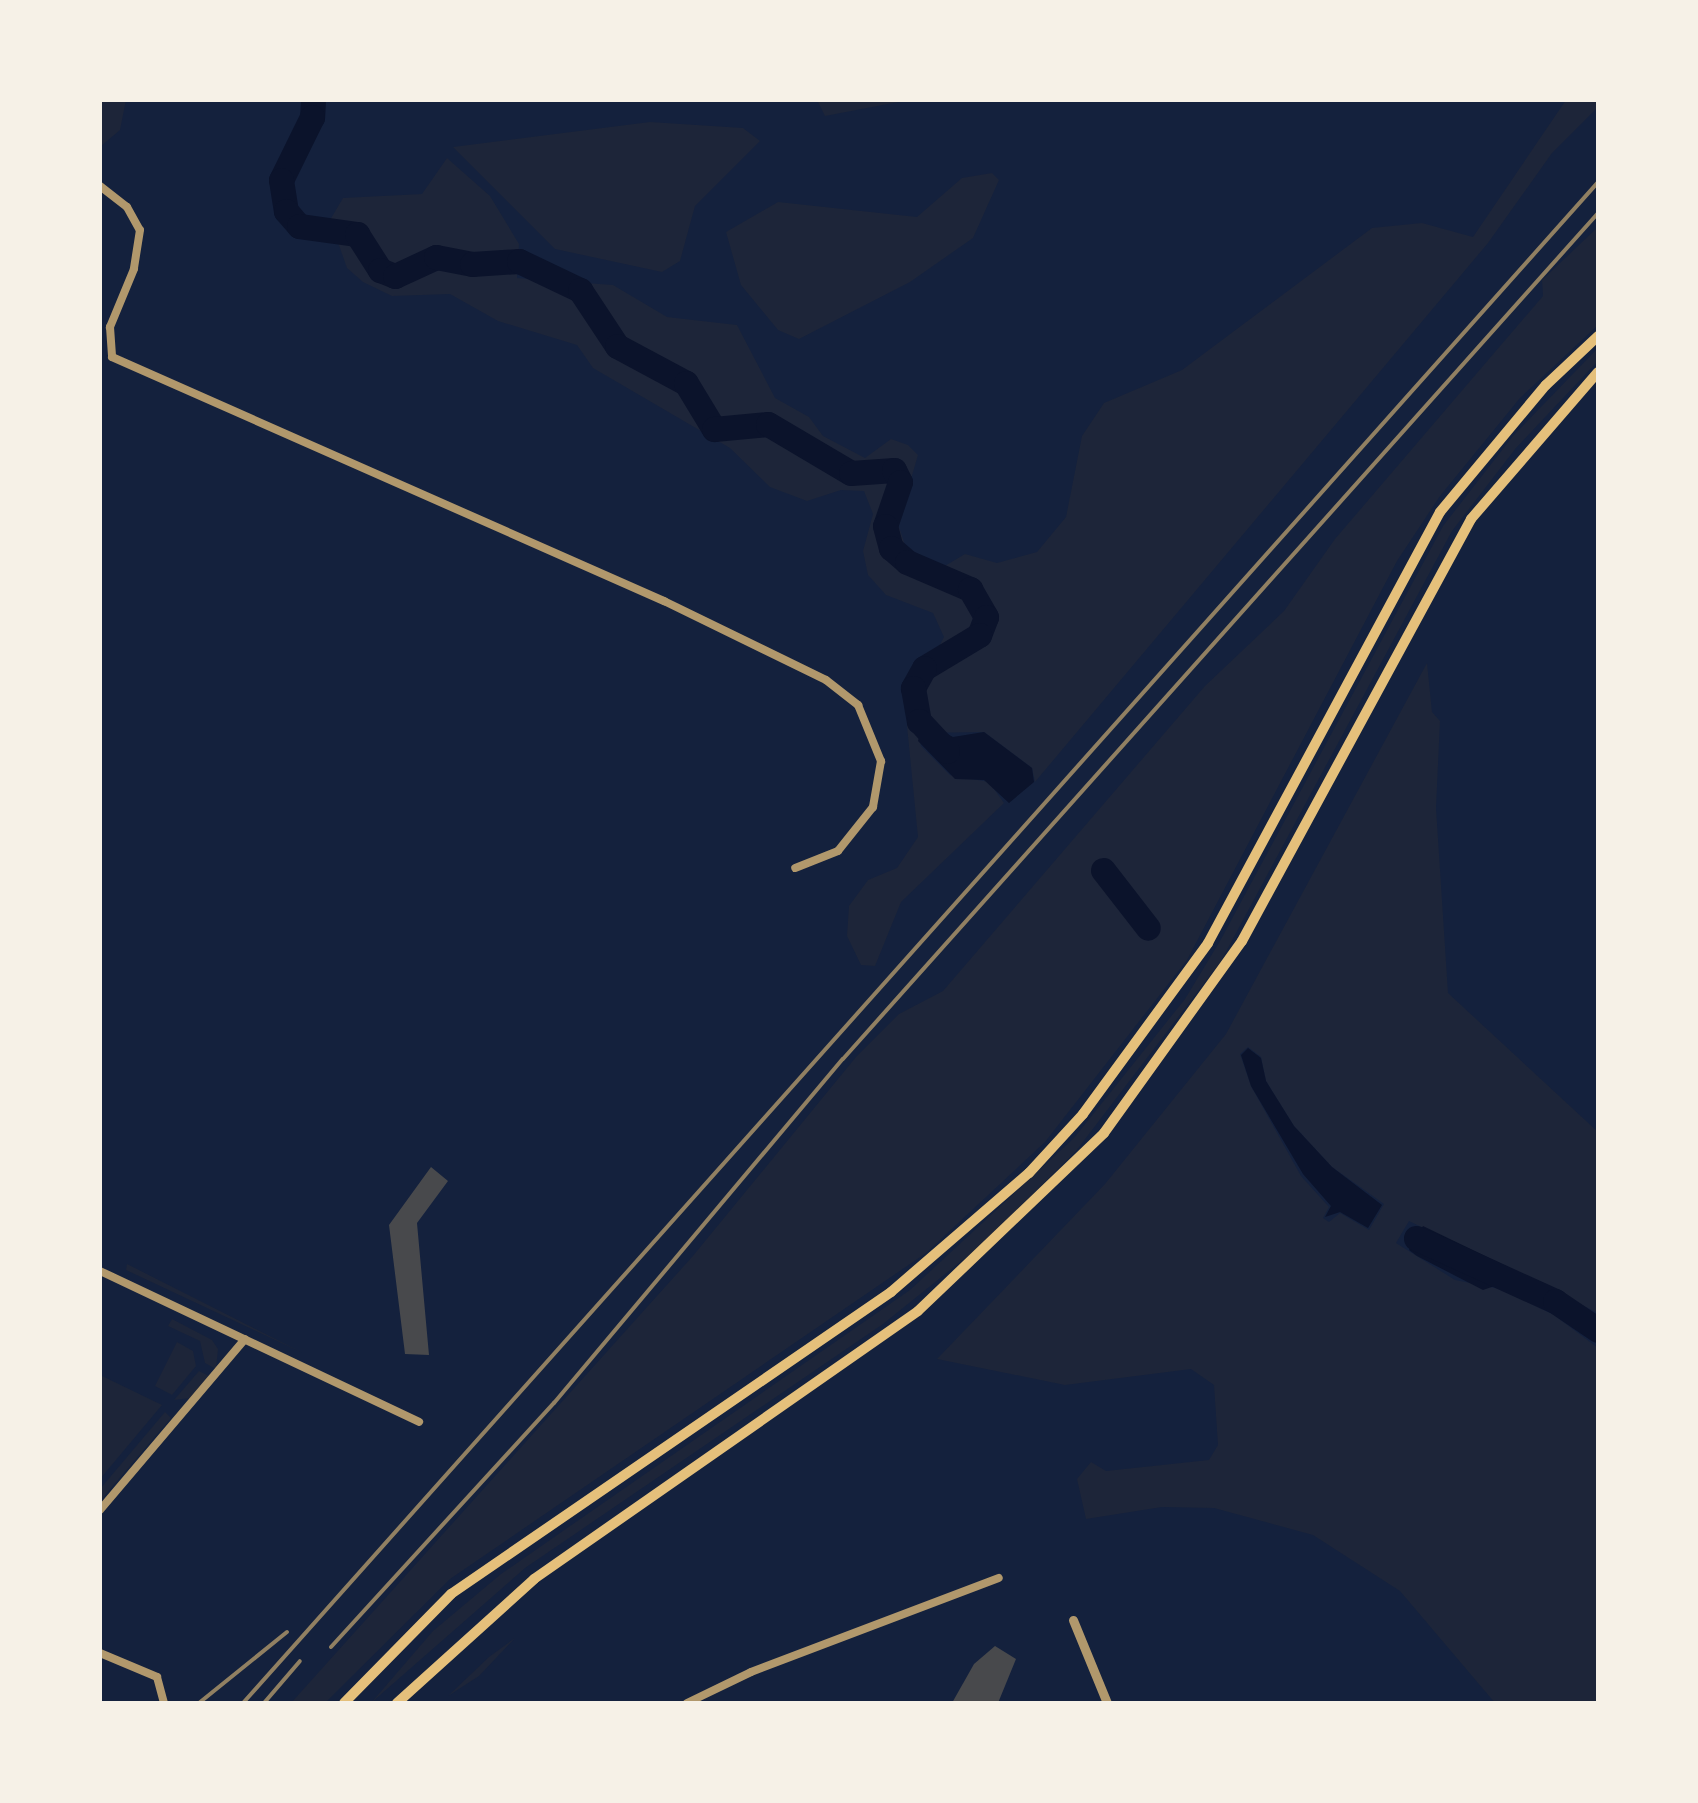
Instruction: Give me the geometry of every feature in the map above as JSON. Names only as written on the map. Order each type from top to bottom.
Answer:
[{"type":"main road","points":[[344,1703],[451,1594],[892,1292],[1056,1143],[1138,1046],[1208,943],[1440,512],[1546,386],[1598,336]]},
{"type":"main road","points":[[396,1703],[534,1580],[918,1311],[1104,1133],[1242,941],[1471,520],[1598,372]]},
{"type":"street","points":[[100,186],[127,208],[140,230],[134,269],[110,327],[112,357],[664,600],[826,680],[858,705],[882,761],[874,807],[838,850],[795,868]]},
{"type":"street","points":[[100,1272],[419,1422]]},
{"type":"street","points":[[100,1510],[244,1339]]},
{"type":"street","points":[[687,1703],[751,1672],[999,1578]]},
{"type":"street","points":[[1073,1620],[1107,1703]]},
{"type":"street","points":[[100,1653],[157,1677],[165,1698]]},
{"type":"shaded area","points":[[100,100],[126,100],[120,130],[100,147]]},
{"type":"shaded area","points":[[817,100],[909,100],[825,116]]},
{"type":"shaded area","points":[[1566,100],[1596,100],[1598,107],[1552,153],[1488,243],[1035,782],[1032,768],[984,732],[918,733],[921,746],[950,775],[989,782],[1004,803],[901,902],[875,966],[861,965],[847,936],[849,906],[868,880],[897,868],[918,837],[907,726],[918,686],[944,637],[933,613],[886,595],[868,575],[863,551],[873,514],[864,491],[841,490],[807,501],[770,487],[730,448],[593,368],[577,345],[498,321],[450,294],[392,296],[363,282],[347,268],[330,220],[343,198],[422,194],[447,158],[490,196],[519,244],[517,278],[613,285],[667,317],[737,325],[775,398],[809,417],[823,436],[865,458],[891,439],[908,445],[918,455],[898,524],[911,563],[938,570],[965,554],[997,563],[1037,552],[1066,517],[1082,436],[1104,403],[1182,370],[1372,228],[1422,223],[1473,237]]},
{"type":"shaded area","points":[[650,122],[743,128],[760,141],[695,206],[680,261],[662,272],[555,249],[453,147]]},
{"type":"shaded area","points":[[992,173],[999,180],[973,238],[910,282],[799,339],[778,330],[741,285],[726,232],[778,202],[917,217],[962,178]]},
{"type":"shaded area","points":[[1598,227],[1598,325],[1520,398],[1440,496],[1397,561],[1187,960],[1045,1142],[926,1253],[450,1579],[325,1703],[291,1703],[692,1257],[856,1057],[899,1014],[943,991],[1205,686],[1284,611],[1335,539],[1543,296],[1542,280]]},
{"type":"shaded area","points":[[1598,348],[1598,361],[1516,448],[1452,531],[1221,961],[1076,1151],[980,1246],[883,1324],[525,1568],[371,1703],[433,1631],[501,1574],[910,1290],[1074,1138],[1185,999],[1220,941],[1443,526],[1513,436]]},
{"type":"shaded area","points":[[1427,663],[1432,712],[1440,721],[1436,808],[1448,993],[1598,1132],[1598,1313],[1409,1221],[1396,1243],[1455,1280],[1500,1289],[1554,1315],[1598,1348],[1598,1703],[1495,1703],[1400,1591],[1313,1535],[1214,1508],[1162,1507],[1086,1519],[1077,1479],[1091,1462],[1106,1471],[1209,1460],[1218,1445],[1214,1385],[1191,1369],[1065,1385],[937,1359],[1105,1184],[1226,1034]],"holes":[[[1248,1047],[1261,1057],[1266,1081],[1294,1126],[1332,1167],[1384,1204],[1369,1230],[1340,1213],[1329,1222],[1323,1218],[1329,1207],[1301,1176],[1251,1086],[1240,1054]]]},
{"type":"shaded area","points":[[936,728],[953,737],[984,732],[1032,768],[1034,782],[1009,803],[984,780],[955,779],[918,741],[921,730]]},
{"type":"shaded area","points":[[1248,1048],[1261,1058],[1266,1081],[1294,1126],[1332,1167],[1382,1205],[1368,1228],[1340,1212],[1325,1217],[1331,1206],[1303,1174],[1251,1086],[1241,1055]]},
{"type":"shaded area","points":[[1423,1226],[1508,1267],[1506,1282],[1483,1290],[1417,1256],[1409,1250]]},
{"type":"shaded area","points":[[127,1264],[212,1307],[303,1353],[126,1270]]},
{"type":"shaded area","points":[[172,1319],[212,1340],[218,1349],[216,1369],[205,1363],[200,1341],[168,1326]]},
{"type":"shaded area","points":[[177,1342],[193,1351],[196,1366],[172,1395],[155,1386]]},
{"type":"shaded area","points":[[199,1371],[209,1376],[191,1398],[174,1400]]},
{"type":"shaded area","points":[[100,1375],[162,1405],[100,1479]]},
{"type":"shaded area","points":[[165,1412],[171,1418],[100,1501],[100,1489]]},
{"type":"shaded area","points":[[515,1638],[479,1676],[448,1696],[489,1657]]},
{"type":"building","points":[[431,1167],[448,1181],[417,1223],[429,1355],[405,1354],[389,1225]]},
{"type":"building","points":[[995,1646],[1016,1659],[998,1703],[952,1703],[974,1664]]},
{"type":"waterway","points":[[313,100],[312,117],[281,180],[286,211],[299,226],[357,234],[380,270],[395,276],[436,257],[472,264],[519,261],[580,290],[617,346],[686,383],[714,429],[768,424],[851,473],[894,470],[900,482],[885,526],[891,548],[907,562],[970,589],[986,617],[979,635],[924,668],[913,688],[919,721],[947,751]]},
{"type":"waterway","points":[[1103,870],[1148,928]]},
{"type":"waterway","points":[[1416,1238],[1555,1301],[1598,1330]]},
{"type":"railway","points":[[243,1703],[1598,182]]},
{"type":"railway","points":[[331,1647],[554,1403],[843,1059],[1598,213]]},
{"type":"railway","points":[[199,1703],[287,1632]]},
{"type":"railway","points":[[264,1703],[300,1661]]}]
